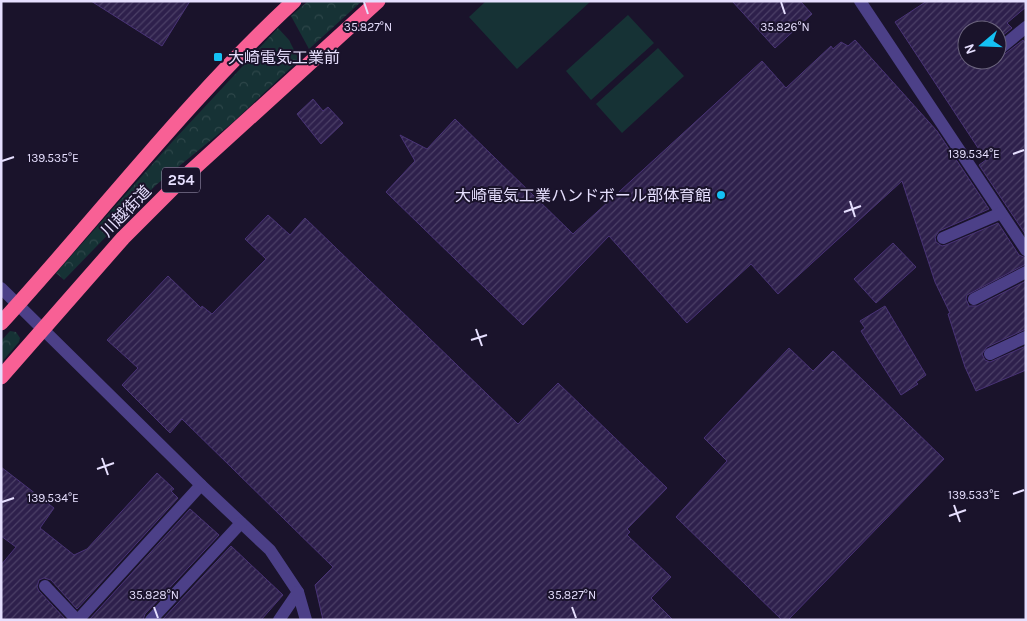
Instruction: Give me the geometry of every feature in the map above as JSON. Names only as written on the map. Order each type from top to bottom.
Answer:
[{"type":"highway","name":"川越街道","points":[[1,323],[156,143],[230,64],[294,1]]},
{"type":"highway","name":"川越街道","points":[[1,377],[123,238],[179,182],[378,1]]},
{"type":"street","points":[[860,1],[1026,250]]},
{"type":"street","points":[[1007,43],[1026,27]]},
{"type":"street","points":[[943,238],[1001,213]]},
{"type":"street","points":[[974,299],[1026,272]]},
{"type":"street","points":[[1,288],[17,306],[270,550],[298,592],[306,620]]},
{"type":"street","points":[[990,354],[1026,337]]},
{"type":"street","points":[[45,586],[78,620],[201,485]]},
{"type":"street","points":[[151,620],[241,523]]},
{"type":"street","points":[[280,620],[298,592]]},
{"type":"green space","points":[[308,1],[362,1],[309,49],[291,16]]},
{"type":"green space","points":[[486,1],[591,1],[517,69],[469,17]]},
{"type":"green space","points":[[628,15],[654,43],[591,100],[566,71]]},
{"type":"green space","points":[[278,28],[289,40],[299,60],[232,123],[156,185],[64,280],[56,273],[172,142]]},
{"type":"green space","points":[[658,48],[684,76],[622,133],[596,104]]},
{"type":"green space","points":[[10,331],[16,332],[20,338],[19,342],[1,363],[1,341]]},
{"type":"building","points":[[91,1],[190,1],[162,46]]},
{"type":"building","points":[[732,1],[800,1],[812,14],[775,48]]},
{"type":"building","points":[[927,1],[1026,1],[1026,7],[1007,23],[1007,20],[957,20],[957,70],[1007,70],[1007,52],[1023,40],[1026,44],[1026,235],[979,165],[986,160],[895,22]]},
{"type":"building","points":[[1007,23],[1012,28],[1007,32]]},
{"type":"building","points":[[855,40],[937,131],[989,209],[939,231],[935,237],[936,242],[942,246],[946,245],[998,223],[1019,255],[1026,258],[1026,264],[967,295],[966,299],[969,306],[977,306],[1026,281],[1026,329],[987,347],[982,354],[985,360],[990,362],[1026,346],[1026,370],[976,391],[965,367],[948,314],[950,313],[935,282],[902,181],[778,294],[751,264],[687,323],[609,236],[523,325],[386,192],[415,161],[400,135],[427,149],[455,119],[573,234],[762,61],[786,88],[831,46],[833,49],[841,42],[848,46]]},
{"type":"building","points":[[313,99],[323,111],[328,107],[343,123],[321,144],[297,114]]},
{"type":"building","points":[[268,215],[290,235],[305,218],[518,424],[558,383],[667,488],[627,529],[630,532],[627,535],[671,577],[651,598],[673,620],[323,620],[315,585],[333,567],[182,419],[170,433],[122,385],[138,368],[107,340],[168,276],[201,308],[202,306],[212,314],[266,259],[245,239]]},
{"type":"building","points":[[893,243],[916,267],[876,303],[854,279]]},
{"type":"building","points":[[885,306],[926,375],[916,382],[918,384],[901,395],[861,331],[865,328],[860,321]]},
{"type":"building","points":[[789,348],[813,371],[833,351],[944,459],[788,620],[782,620],[676,517],[727,461],[704,438]]},
{"type":"building","points":[[1,467],[54,508],[40,528],[74,555],[87,549],[157,473],[174,489],[171,491],[178,498],[77,609],[51,580],[44,578],[39,580],[37,587],[39,591],[66,620],[1,620],[1,565],[16,547],[1,536]]},
{"type":"building","points":[[190,509],[219,535],[145,614],[143,620],[89,620]]},
{"type":"building","points":[[231,546],[283,595],[261,620],[162,620]]},
{"type":"place","name":"大崎電気工業前","points":[[218,57]]},
{"type":"place","name":"大崎電気工業ハンドボール部体育館","points":[[721,195]]}]
